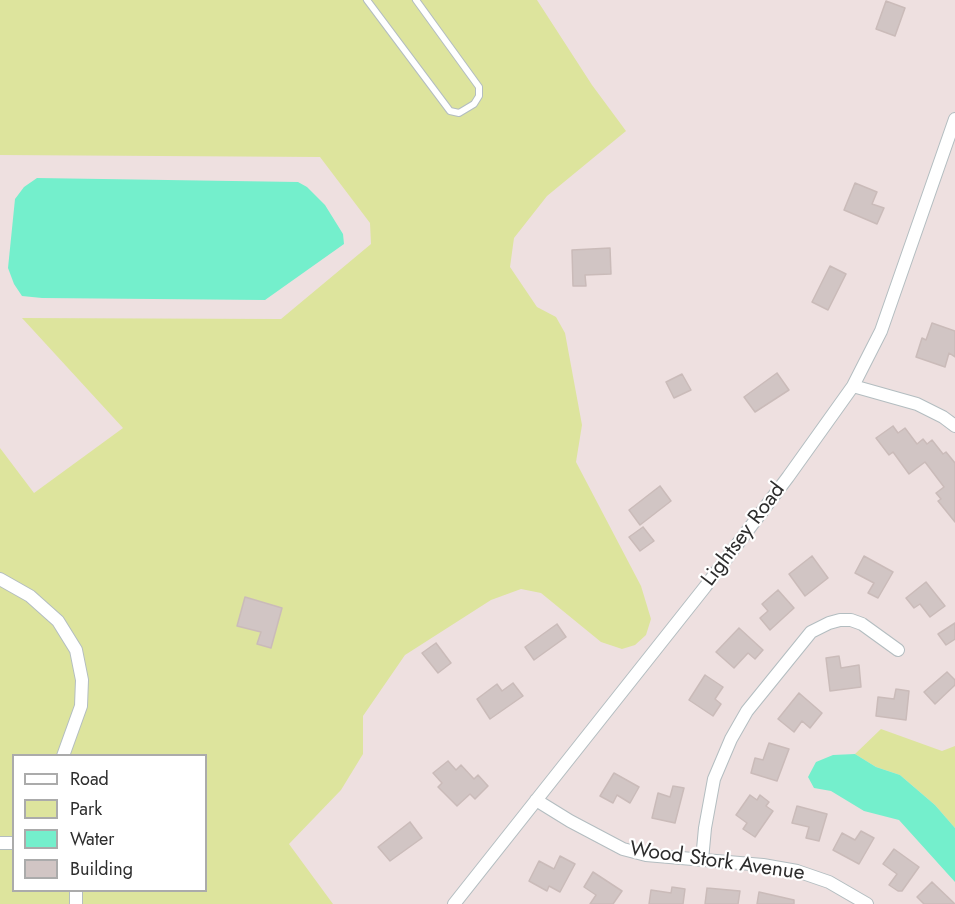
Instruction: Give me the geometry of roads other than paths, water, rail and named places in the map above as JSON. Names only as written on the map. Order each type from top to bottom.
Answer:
[{"type":"street","name":"Lightsey Road","points":[[454,904],[705,587],[853,386],[881,331],[955,119]]},
{"type":"street","points":[[853,386],[917,404],[955,426]]},
{"type":"street","points":[[0,579],[30,596],[58,621],[76,650],[82,680],[81,706],[64,754]]},
{"type":"street","points":[[702,860],[714,779],[731,739],[747,711],[811,632],[829,623],[851,620],[862,624],[898,650]]},
{"type":"street","name":"Wood Stork Avenue","points":[[536,800],[570,822],[623,849],[646,855],[763,865],[797,871],[829,882],[867,904]]},
{"type":"lane","points":[[367,0],[450,111],[459,113],[474,104],[479,87],[416,0]]},
{"type":"water","points":[[37,178],[298,182],[307,187],[325,205],[343,234],[344,244],[265,300],[22,296],[8,268],[15,199],[24,187]]},
{"type":"water","points":[[855,754],[876,767],[900,775],[935,805],[955,828],[955,882],[899,820],[864,811],[831,791],[814,788],[808,777],[816,762],[833,755]]}]
